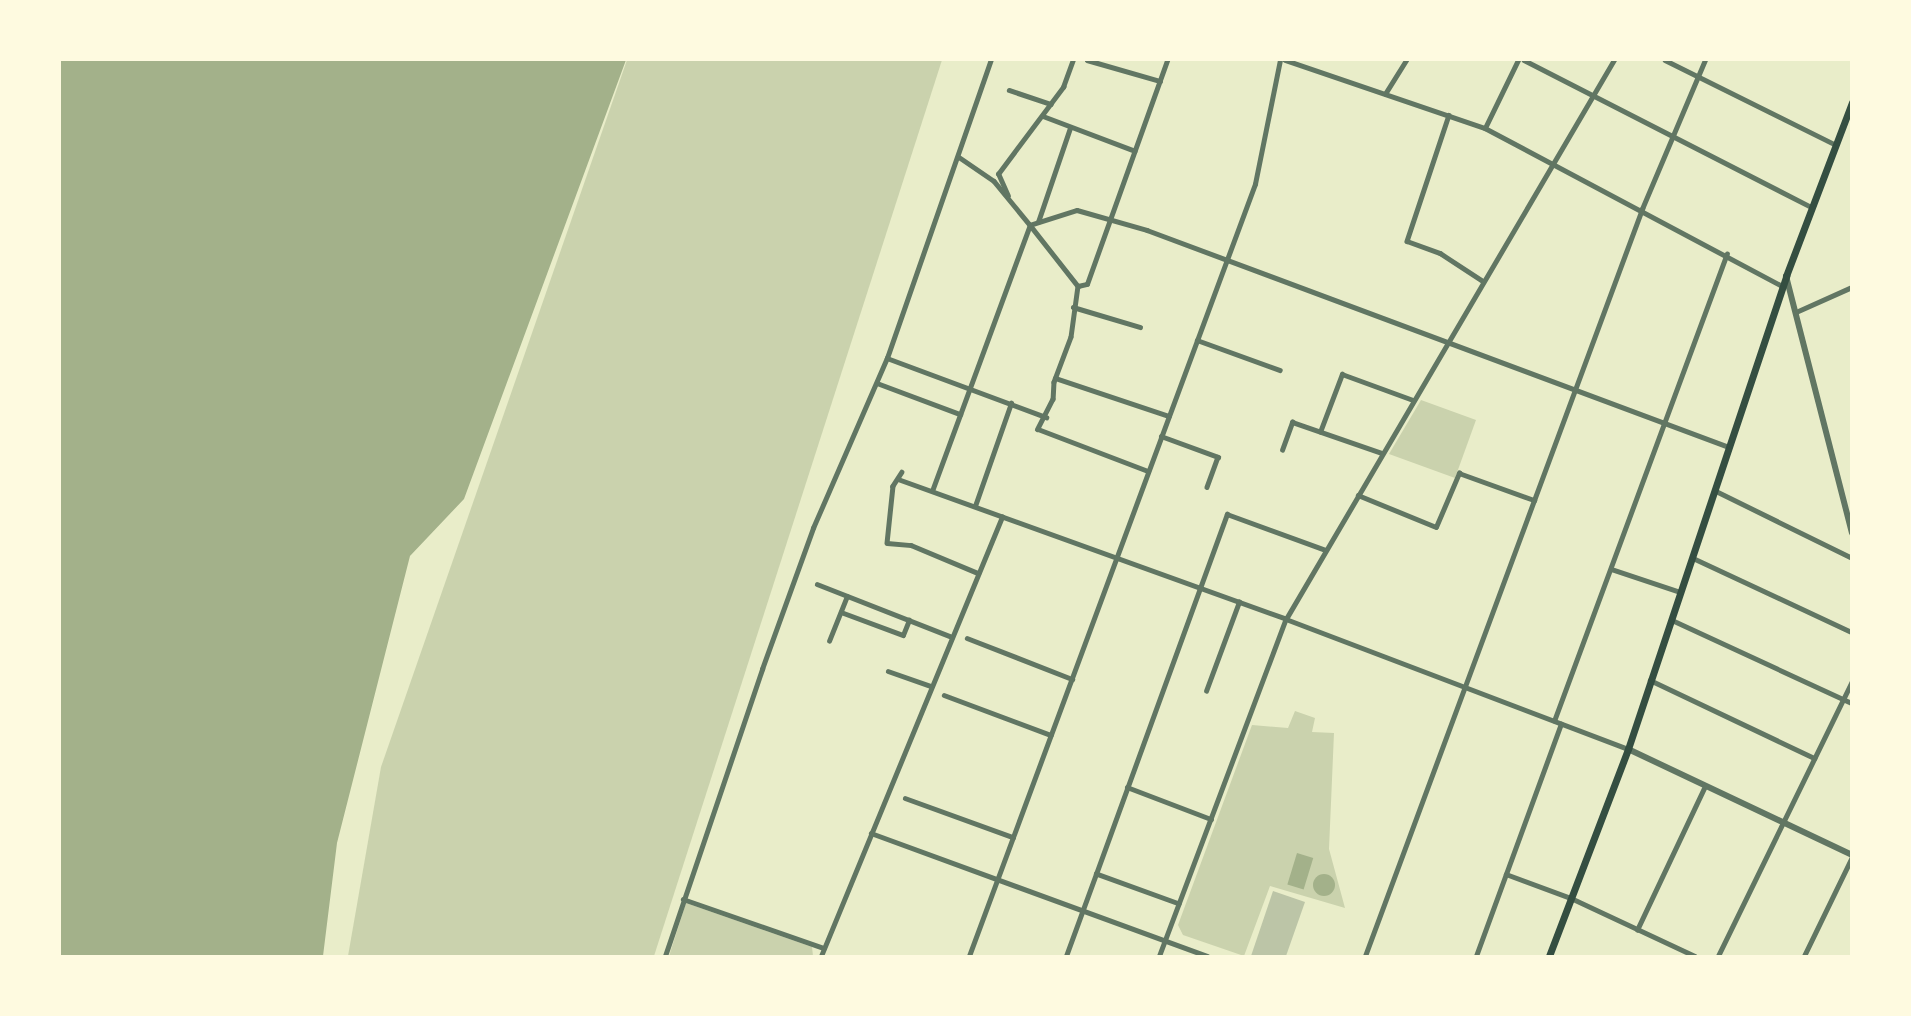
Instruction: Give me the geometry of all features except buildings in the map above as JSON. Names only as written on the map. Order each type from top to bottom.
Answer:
[{"type":"main road","points":[[1549,957],[1628,749],[1731,448],[1786,276],[1852,103]]},
{"type":"street","points":[[665,957],[813,528],[887,358],[991,60]]},
{"type":"street","points":[[1011,203],[998,174],[1051,104],[1072,60]]},
{"type":"street","points":[[1087,60],[1160,80]]},
{"type":"street","points":[[1077,286],[1087,284],[1167,60]]},
{"type":"street","points":[[969,957],[1255,184],[1283,60],[1485,128],[1554,162],[1783,286]]},
{"type":"street","points":[[1385,94],[1406,60]]},
{"type":"street","points":[[1485,128],[1518,60]]},
{"type":"street","points":[[1524,60],[1591,97],[1812,207]]},
{"type":"street","points":[[1159,957],[1286,619],[1614,60]]},
{"type":"street","points":[[1665,60],[1836,145]]},
{"type":"street","points":[[1365,957],[1642,209],[1696,75],[1705,60]]},
{"type":"street","points":[[1009,90],[1051,104]]},
{"type":"street","points":[[1449,115],[1407,241],[1440,253],[1483,281]]},
{"type":"street","points":[[1043,116],[1135,151]]},
{"type":"street","points":[[1038,223],[1070,128]]},
{"type":"street","points":[[958,156],[994,181],[1077,286],[1071,337],[1055,378],[1046,417],[1038,429],[1041,434],[1148,471]]},
{"type":"street","points":[[1030,225],[1077,210],[1111,218],[1731,448]]},
{"type":"street","points":[[932,491],[1030,225]]},
{"type":"street","points":[[1554,722],[1727,254]]},
{"type":"street","points":[[1786,276],[1852,533]]},
{"type":"street","points":[[1796,312],[1852,287]]},
{"type":"street","points":[[1073,307],[1140,327]]},
{"type":"street","points":[[1197,340],[1280,370]]},
{"type":"street","points":[[887,358],[1046,417]]},
{"type":"street","points":[[1320,432],[1342,374],[1413,400]]},
{"type":"street","points":[[1055,378],[1169,416]]},
{"type":"street","points":[[877,383],[960,414]]},
{"type":"street","points":[[975,506],[1011,403]]},
{"type":"street","points":[[1282,450],[1292,422],[1382,453]]},
{"type":"street","points":[[1161,436],[1218,457],[1207,487]]},
{"type":"street","points":[[902,472],[893,486],[887,543],[911,545],[978,572]]},
{"type":"street","points":[[1358,495],[1436,527],[1459,473],[1534,500]]},
{"type":"street","points":[[898,478],[1286,619],[1628,749],[1852,856],[1804,957]]},
{"type":"street","points":[[1716,491],[1852,558]]},
{"type":"street","points":[[1066,957],[1227,514],[1326,550]]},
{"type":"street","points":[[821,957],[1002,517]]},
{"type":"street","points":[[1693,558],[1852,632]]},
{"type":"street","points":[[1611,569],[1681,593]]},
{"type":"street","points":[[817,584],[952,637]]},
{"type":"street","points":[[829,641],[847,596]]},
{"type":"street","points":[[1206,691],[1239,602]]},
{"type":"street","points":[[841,612],[903,635],[909,620]]},
{"type":"street","points":[[1671,620],[1852,703]]},
{"type":"street","points":[[967,638],[1072,679]]},
{"type":"street","points":[[888,670],[931,687]]},
{"type":"street","points":[[1650,680],[1814,758]]},
{"type":"street","points":[[1718,957],[1852,681]]},
{"type":"street","points":[[944,695],[1051,735]]},
{"type":"street","points":[[1476,957],[1561,724]]},
{"type":"street","points":[[1637,930],[1705,786]]},
{"type":"street","points":[[1127,787],[1211,819]]},
{"type":"street","points":[[905,798],[1013,837]]},
{"type":"street","points":[[871,833],[996,882],[1207,957]]},
{"type":"street","points":[[1096,874],[1179,904]]},
{"type":"street","points":[[1506,874],[1571,898],[1695,957]]},
{"type":"street","points":[[683,899],[824,948]]},
{"type":"shaded area","points":[[60,60],[626,60],[464,499],[410,556],[337,843],[323,956],[60,956]]},
{"type":"shaded area","points":[[627,60],[942,60],[654,956],[348,956],[381,767]]},
{"type":"shaded area","points":[[1421,400],[1476,420],[1455,478],[1389,454]]},
{"type":"shaded area","points":[[1295,711],[1315,718],[1312,732],[1334,733],[1329,849],[1345,908],[1270,886],[1244,956],[1183,935],[1178,925],[1252,725],[1288,728]]},
{"type":"shaded area","points":[[1297,853],[1313,858],[1304,890],[1287,885]]},
{"type":"shaded area","points":[[1320,874],[1328,874],[1335,881],[1335,889],[1328,896],[1320,896],[1313,889],[1313,881]]},
{"type":"shaded area","points":[[686,903],[812,947],[813,956],[669,956]]}]
